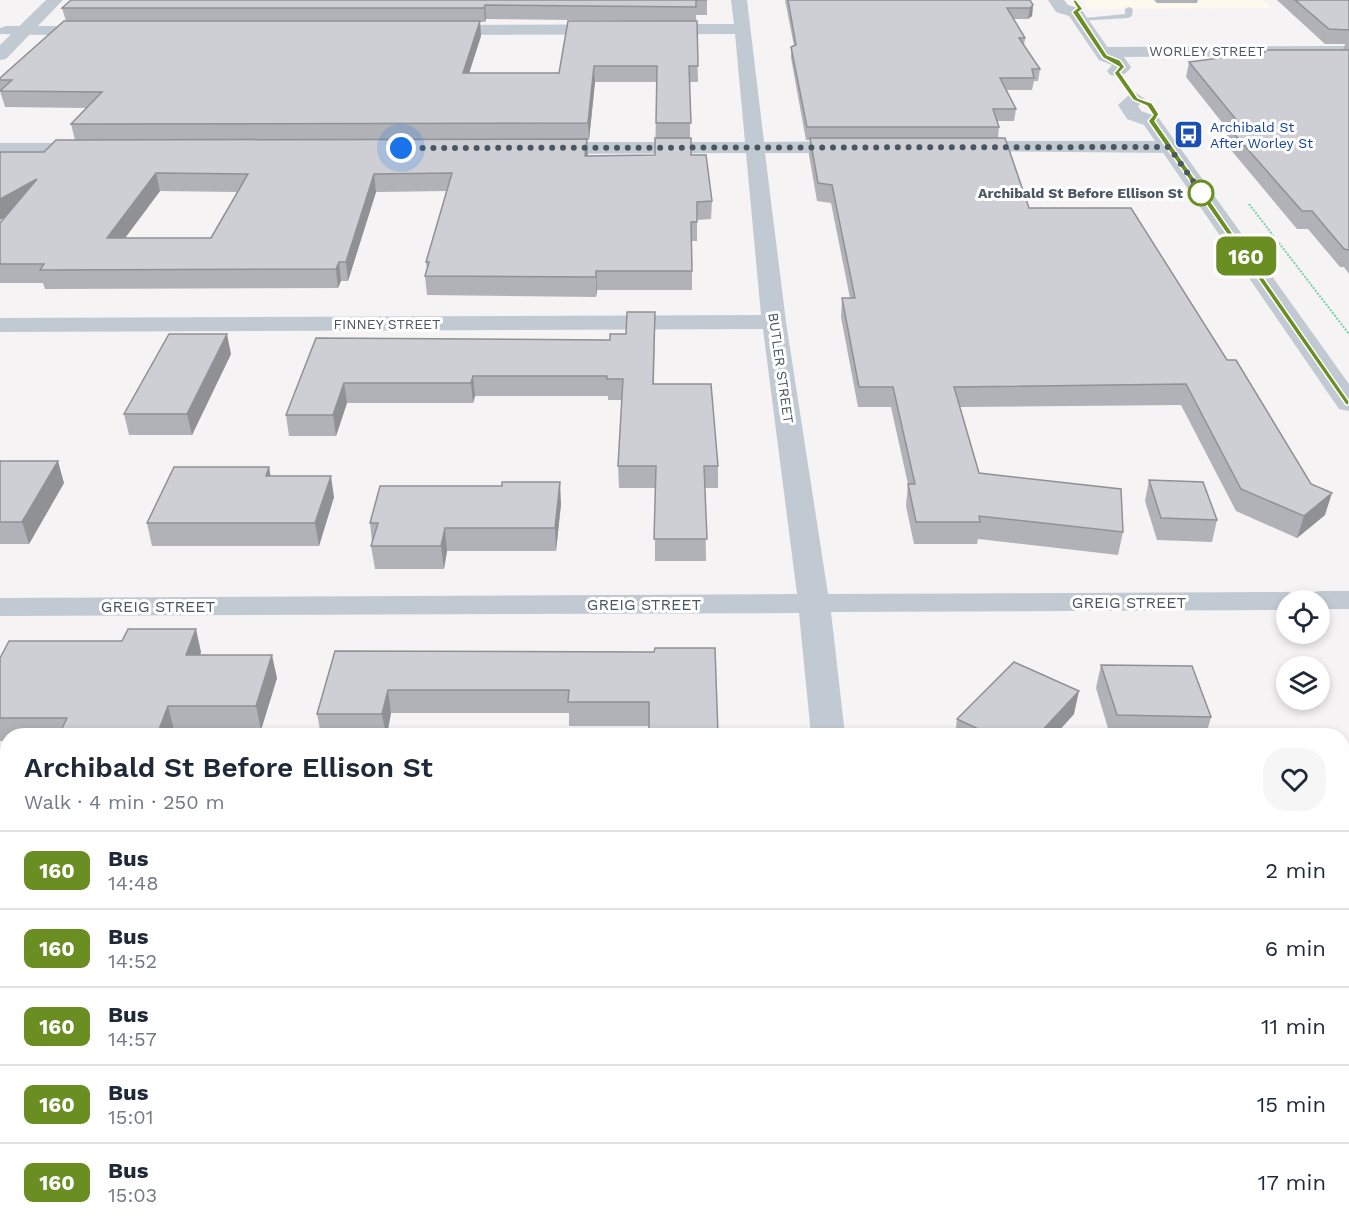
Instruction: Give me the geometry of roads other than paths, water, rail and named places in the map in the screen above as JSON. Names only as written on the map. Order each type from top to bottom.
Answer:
[{"type":"street","points":[[3,34],[38,0]]},
{"type":"street","points":[[0,55],[55,0]]},
{"type":"street","name":"BUTLER STREET","points":[[739,0],[774,322],[814,604],[827,728]]},
{"type":"street","points":[[1056,0],[1062,9],[1076,10],[1103,54],[1098,61],[1102,67],[1116,71],[1136,99],[1127,105],[1134,115],[1151,121],[1349,403]]},
{"type":"street","points":[[419,30],[742,29]]},
{"type":"street","points":[[3,34],[25,31],[108,31]]},
{"type":"street","name":"WORLEY STREET","points":[[1103,54],[1349,51]]},
{"type":"street","points":[[527,148],[874,147]]},
{"type":"street","points":[[945,147],[1169,147]]},
{"type":"street","points":[[0,149],[108,149]]},
{"type":"street","name":"FINNEY STREET","points":[[0,325],[774,322]]},
{"type":"street","points":[[1330,600],[1349,600]]},
{"type":"street","name":"GREIG STREET","points":[[0,607],[1276,601]]},
{"type":"lane","points":[[1076,10],[1119,18],[1128,16],[1129,9],[1122,0]]},
{"type":"place","name":"Archibald St After Worley St","points":[[1189,135]]},
{"type":"place","name":"Archibald St Before Ellison St","points":[[1201,193]]}]
